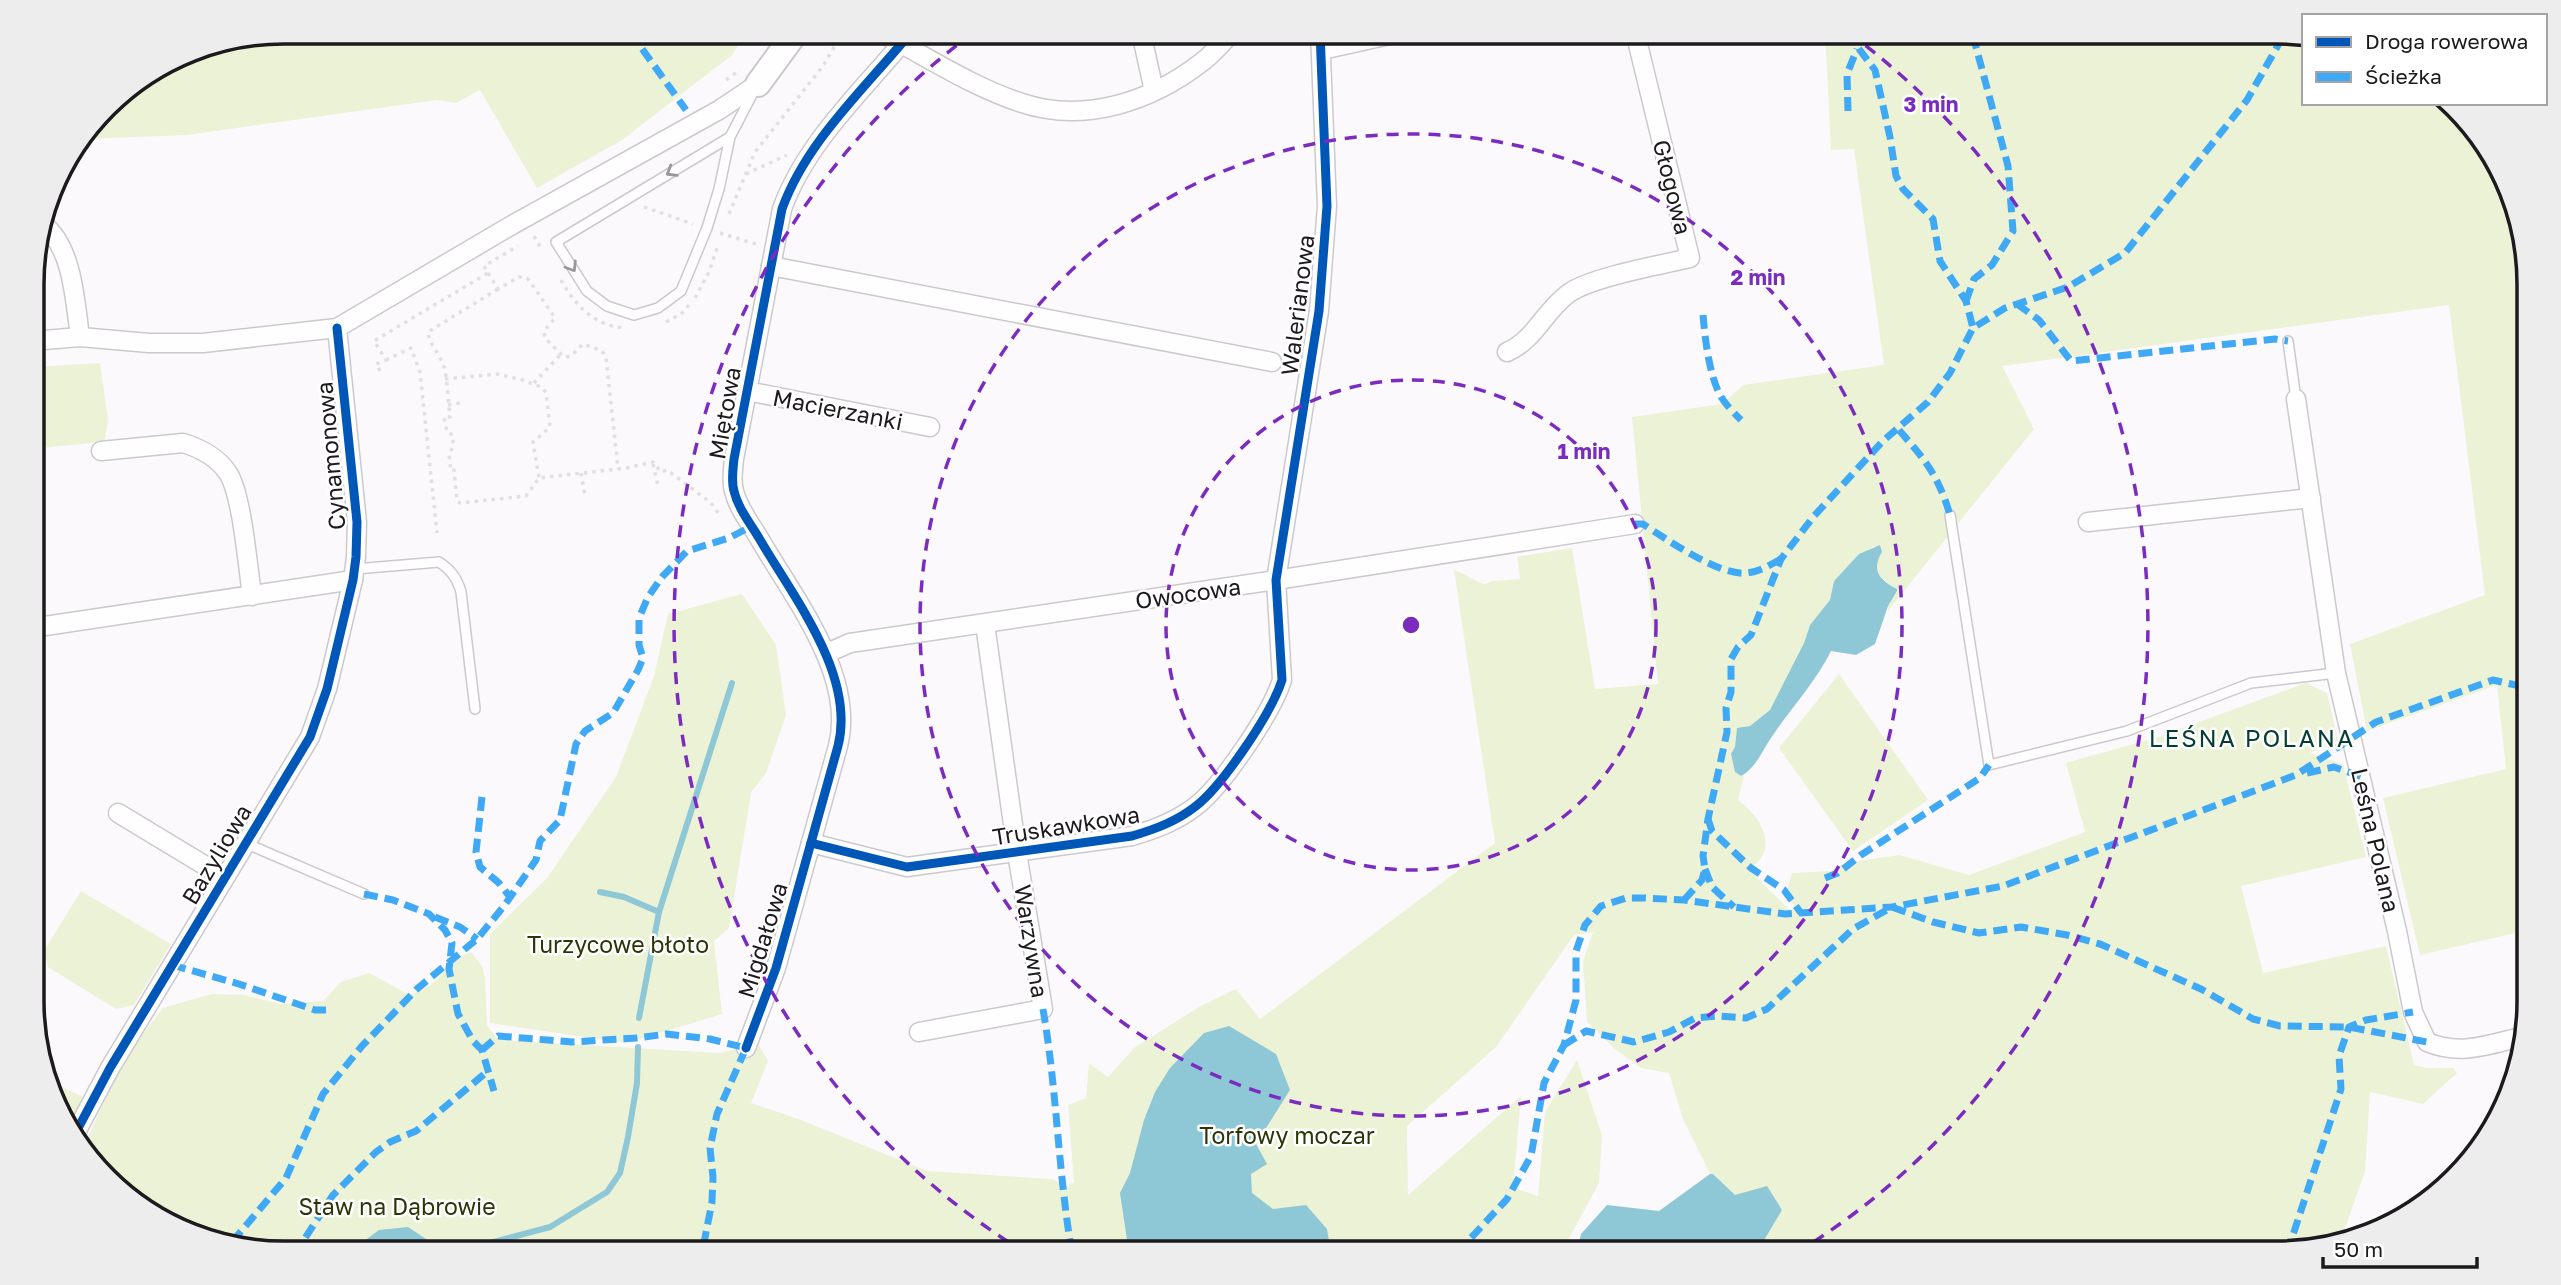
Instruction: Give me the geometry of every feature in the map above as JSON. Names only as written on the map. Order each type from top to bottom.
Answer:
[{"type":"street","points":[[44,340],[80,337],[149,343],[203,343],[337,328],[512,225],[719,110],[758,84],[787,44]]},
{"type":"street","name":"Miętowa","points":[[811,843],[841,735],[842,712],[837,683],[827,653],[744,514],[733,489],[734,459],[782,209],[796,174],[810,153],[899,44]]},
{"type":"street","points":[[915,44],[964,77],[1023,104],[1075,111],[1104,109],[1154,91],[1203,61],[1220,44]]},
{"type":"street","points":[[1144,44],[1154,91]]},
{"type":"street","name":"Walerianowa","points":[[1276,580],[1320,299],[1327,206],[1321,44]]},
{"type":"street","points":[[1322,50],[1349,44]]},
{"type":"street","name":"Głogowa","points":[[1507,352],[1519,347],[1556,304],[1576,289],[1690,258],[1638,44]]},
{"type":"street","points":[[50,230],[70,267],[80,337]]},
{"type":"street","name":"Walerianowa","points":[[773,258],[1272,362]]},
{"type":"street","name":"Cynamonowa","points":[[337,328],[357,522],[354,575]]},
{"type":"street","name":"Macierzanki","points":[[747,391],[930,426]]},
{"type":"street","name":"Leśna Polana","points":[[2296,399],[2336,673],[2397,931],[2413,1012],[2427,1042],[2444,1049],[2463,1050],[2514,1039]]},
{"type":"street","points":[[101,451],[183,443],[195,447],[220,464],[235,489],[252,596]]},
{"type":"street","points":[[2088,522],[2311,498]]},
{"type":"street","name":"Owocowa","points":[[827,653],[850,642],[985,624],[1635,524]]},
{"type":"street","points":[[45,626],[252,596],[354,575]]},
{"type":"street","name":"Bazyliowa","points":[[79,1126],[110,1068],[310,737],[327,690],[354,575]]},
{"type":"street","name":"Truskawkowa","points":[[811,843],[907,867],[1132,836],[1179,818],[1199,804],[1254,734],[1277,695],[1282,680],[1282,658],[1276,609],[1276,580]]},
{"type":"street","name":"Warzywna","points":[[919,1032],[1043,1009],[1017,853],[985,624]]},
{"type":"street","name":"Bazyliowa","points":[[118,813],[224,877]]},
{"type":"street","name":"Migdałowa","points":[[746,1048],[776,968],[811,843]]},
{"type":"lane","points":[[730,137],[556,242],[587,291],[607,306],[634,315],[658,308],[681,291],[707,228],[730,137],[758,84]]},
{"type":"lane","points":[[2288,341],[2296,399]]},
{"type":"lane","points":[[1950,515],[1989,765],[2127,731],[2251,683],[2336,673]]},
{"type":"lane","points":[[354,575],[439,562],[449,569],[458,581],[461,592],[475,709]]},
{"type":"lane","points":[[245,843],[364,894]]},
{"type":"path","points":[[727,216],[755,152],[823,66],[836,44]]},
{"type":"path","points":[[642,206],[722,231],[773,258]]},
{"type":"path","points":[[534,236],[548,259]]},
{"type":"path","points":[[498,289],[484,266],[522,243]]},
{"type":"path","points":[[664,323],[681,314],[699,292],[717,246]]},
{"type":"path","points":[[555,270],[576,304],[585,312],[608,325],[630,328]]},
{"type":"path","points":[[386,360],[374,341],[488,274]]},
{"type":"path","points":[[618,469],[606,357],[583,344],[571,356],[561,355],[545,338],[544,331],[555,318],[527,278],[519,277],[450,321],[428,331],[428,337],[444,368],[450,416],[444,417],[447,432],[453,435],[453,447],[449,454],[451,471],[454,470],[456,475],[457,501],[460,503],[523,496],[539,478],[618,469],[653,462]]},
{"type":"path","points":[[503,286],[506,291]]},
{"type":"path","points":[[380,371],[376,364],[411,348],[420,372],[426,453],[437,533]]},
{"type":"path","points":[[533,384],[561,355]]},
{"type":"path","points":[[445,379],[497,374],[543,388],[547,393],[550,427],[534,442],[539,478]]},
{"type":"path","points":[[603,382],[609,381]]},
{"type":"path","points":[[417,398],[423,397]]},
{"type":"path","points":[[448,405],[460,402]]},
{"type":"path","points":[[653,462],[658,486]]},
{"type":"path","points":[[653,462],[661,472],[667,470],[710,502],[719,514]]},
{"type":"path","points":[[581,473],[585,496]]},
{"type":"path","points":[[523,496],[525,505]]},
{"type":"green space","points":[[740,44],[732,55],[622,140],[537,188],[480,90],[456,103],[437,100],[187,135],[92,139],[125,103],[163,76],[206,56],[252,46]]},
{"type":"green space","points":[[1826,44],[2278,44],[2302,46],[2302,105],[2438,105],[2458,125],[2493,177],[2509,221],[2517,283],[2517,933],[2420,955],[2383,798],[2506,769],[2497,685],[2367,731],[2350,644],[2485,595],[2449,305],[2002,366],[2034,429],[1888,611],[1897,591],[1877,571],[1882,552],[1874,546],[1859,554],[1834,581],[1830,600],[1810,625],[1804,643],[1770,710],[1750,726],[1731,754],[1735,772],[1744,775],[1738,800],[1755,816],[1765,837],[1764,853],[1750,871],[1791,911],[1795,907],[1786,895],[1792,873],[1830,871],[1845,863],[1899,855],[1969,875],[2085,832],[2066,763],[2158,737],[2306,683],[2327,693],[2338,741],[2310,753],[2343,764],[2366,857],[2241,886],[2263,973],[2386,946],[2414,1065],[2453,1068],[2457,1073],[2423,1104],[2370,1092],[2365,1171],[2344,1232],[2293,1241],[1756,1241],[1735,1195],[1710,1174],[1683,1119],[1669,1073],[1641,1068],[1615,1049],[1587,1022],[1583,962],[1593,932],[1574,935],[1496,1047],[1407,1126],[1408,1195],[1521,1096],[1513,1187],[1538,1196],[1545,1112],[1577,1060],[1602,1135],[1599,1183],[1568,1241],[252,1239],[206,1229],[177,1217],[150,1201],[125,1182],[87,1139],[123,1060],[163,1008],[212,994],[244,995],[280,1004],[323,1001],[341,982],[369,973],[410,995],[431,985],[458,957],[471,952],[482,966],[487,1025],[498,1040],[720,1053],[758,1043],[768,1061],[751,1103],[801,1120],[927,1171],[1052,1179],[1069,1187],[1069,1184],[1074,1183],[1068,1105],[1086,1098],[1089,1063],[1108,1077],[1134,1048],[1199,1007],[1236,989],[1260,1019],[1495,843],[1454,570],[1485,584],[1520,579],[1517,557],[1572,548],[1595,689],[1658,684],[1632,417],[1722,404],[1743,385],[1884,365],[1854,149],[1831,150]]},
{"type":"green space","points":[[100,363],[108,420],[105,439],[100,442],[44,448],[44,366]]},
{"type":"green space","name":"Turzycowe błoto","points":[[742,594],[776,645],[786,715],[766,773],[751,793],[729,928],[714,941],[722,1014],[626,1043],[490,1023],[490,934],[547,878],[616,777],[654,676],[668,614]]},
{"type":"green space","points":[[1839,674],[1928,800],[1853,851],[1779,748]]},
{"type":"green space","points":[[81,891],[171,944],[134,1005],[116,1009],[48,967],[44,951]]},
{"type":"green space","points":[[59,1085],[83,1097],[73,1117]]},
{"type":"water","points":[[1880,545],[1882,552],[1877,569],[1881,578],[1897,591],[1888,606],[1875,644],[1856,655],[1831,651],[1755,764],[1741,776],[1735,772],[1731,754],[1735,747],[1737,728],[1750,726],[1770,710],[1804,643],[1810,625],[1830,600],[1834,581],[1859,554]]},
{"type":"water","points":[[1229,1026],[1276,1054],[1290,1090],[1256,1144],[1267,1164],[1251,1174],[1252,1193],[1273,1209],[1306,1205],[1327,1229],[1329,1241],[1127,1241],[1120,1193],[1130,1173],[1144,1120],[1155,1092],[1170,1068],[1204,1033]]},
{"type":"water","points":[[1710,1174],[1735,1195],[1767,1186],[1782,1210],[1764,1241],[1579,1241],[1581,1234],[1607,1205],[1659,1211]]},
{"type":"water","points":[[408,1227],[429,1241],[364,1241],[379,1230]]},
{"type":"waterway","points":[[639,1018],[659,912],[732,683]]},
{"type":"waterway","points":[[600,892],[624,897],[659,912]]},
{"type":"waterway","points":[[497,1241],[550,1227],[607,1192],[620,1173],[628,1137],[637,1083],[638,1047]]},
{"type":"marked path","points":[[639,44],[686,110]]},
{"type":"marked path","points":[[1855,44],[1875,70],[1896,176],[1903,189],[1933,219],[1940,261],[1966,301],[1973,328]]},
{"type":"marked path","points":[[1966,301],[1974,279],[1992,265],[2013,231],[2008,166],[1975,44]]},
{"type":"marked path","points":[[1684,900],[1702,880],[1705,869],[1703,856],[1708,819],[1727,732],[1726,708],[1731,692],[1731,659],[1738,647],[1751,635],[1781,559],[1814,516],[1883,441],[1928,402],[1950,373],[1973,328],[2005,308],[2068,287],[2125,253],[2247,100],[2279,44]]},
{"type":"marked path","points":[[1848,111],[1847,74],[1857,49]]},
{"type":"marked path","points":[[2017,304],[2039,320],[2071,361],[2275,339],[2288,341]]},
{"type":"marked path","points":[[1703,315],[1708,356],[1716,386],[1724,402],[1741,420]]},
{"type":"marked path","points":[[1899,430],[1930,469],[1941,489],[1950,515]]},
{"type":"marked path","points":[[1635,524],[1643,524],[1693,555],[1722,569],[1746,573],[1781,559]]},
{"type":"marked path","points":[[236,1237],[286,1178],[323,1094],[362,1046],[418,988],[477,939],[536,860],[540,841],[560,820],[576,744],[585,731],[613,713],[638,670],[643,658],[639,645],[639,618],[648,597],[662,577],[687,551],[729,538],[752,526]]},
{"type":"marked path","points":[[1468,1241],[1507,1199],[1531,1156],[1544,1083],[1564,1045],[1576,1000],[1576,951],[1585,925],[1601,906],[1626,898],[1645,898],[1684,900],[1785,914],[1892,907],[2003,886],[2296,775],[2376,722],[2493,680],[2517,685]]},
{"type":"marked path","points":[[1825,878],[1838,873],[1861,855],[1980,778],[1989,765]]},
{"type":"marked path","points":[[2307,773],[2334,767],[2362,777]]},
{"type":"marked path","points":[[482,797],[476,852],[480,867],[499,883],[510,897]]},
{"type":"marked path","points":[[1708,819],[1712,831],[1751,868],[1784,890],[1801,913]]},
{"type":"marked path","points":[[1705,869],[1712,887],[1734,907]]},
{"type":"marked path","points":[[364,894],[393,900],[429,914],[445,930],[452,943],[449,969],[458,1014],[473,1041],[482,1050],[494,1091]]},
{"type":"marked path","points":[[1564,1045],[1586,1031],[1634,1042],[1669,1032],[1695,1018],[1746,1018],[1767,1009],[1853,929],[1892,907],[1933,922],[1979,933],[2021,927],[2100,944],[2201,989],[2253,1019],[2280,1026],[2349,1027],[2427,1042]]},
{"type":"marked path","points":[[435,917],[460,927],[477,939]]},
{"type":"marked path","points":[[172,965],[315,1010],[332,1010]]},
{"type":"marked path","points":[[1043,1009],[1070,1241]]},
{"type":"marked path","points":[[2291,1241],[2341,1089],[2339,1056],[2349,1027],[2366,1020],[2413,1012]]},
{"type":"marked path","points":[[482,1050],[498,1036],[572,1042],[667,1034],[710,1039],[746,1048],[717,1114],[710,1148],[712,1202],[704,1241]]},
{"type":"marked path","points":[[303,1241],[333,1195],[376,1152],[390,1142],[416,1131],[488,1071]]},
{"type":"cycle path","points":[[746,1048],[776,968],[838,746],[841,719],[838,692],[818,638],[738,503],[732,475],[734,459],[782,209],[804,163],[818,142],[901,44]]},
{"type":"cycle path","points":[[811,843],[907,867],[1132,836],[1166,824],[1196,806],[1219,782],[1258,728],[1282,680],[1276,580],[1319,311],[1327,206],[1320,44]]},
{"type":"cycle path","points":[[79,1127],[110,1068],[310,737],[327,689],[353,580],[357,522],[337,328]]},
{"type":"district","name":"LEŚNA POLANA","points":[[2252,737]]},
{"type":"park label","name":"Torfowy moczar","points":[[1287,1135]]},
{"type":"park label","name":"Staw na Dąbrowie","points":[[397,1206]]}]
